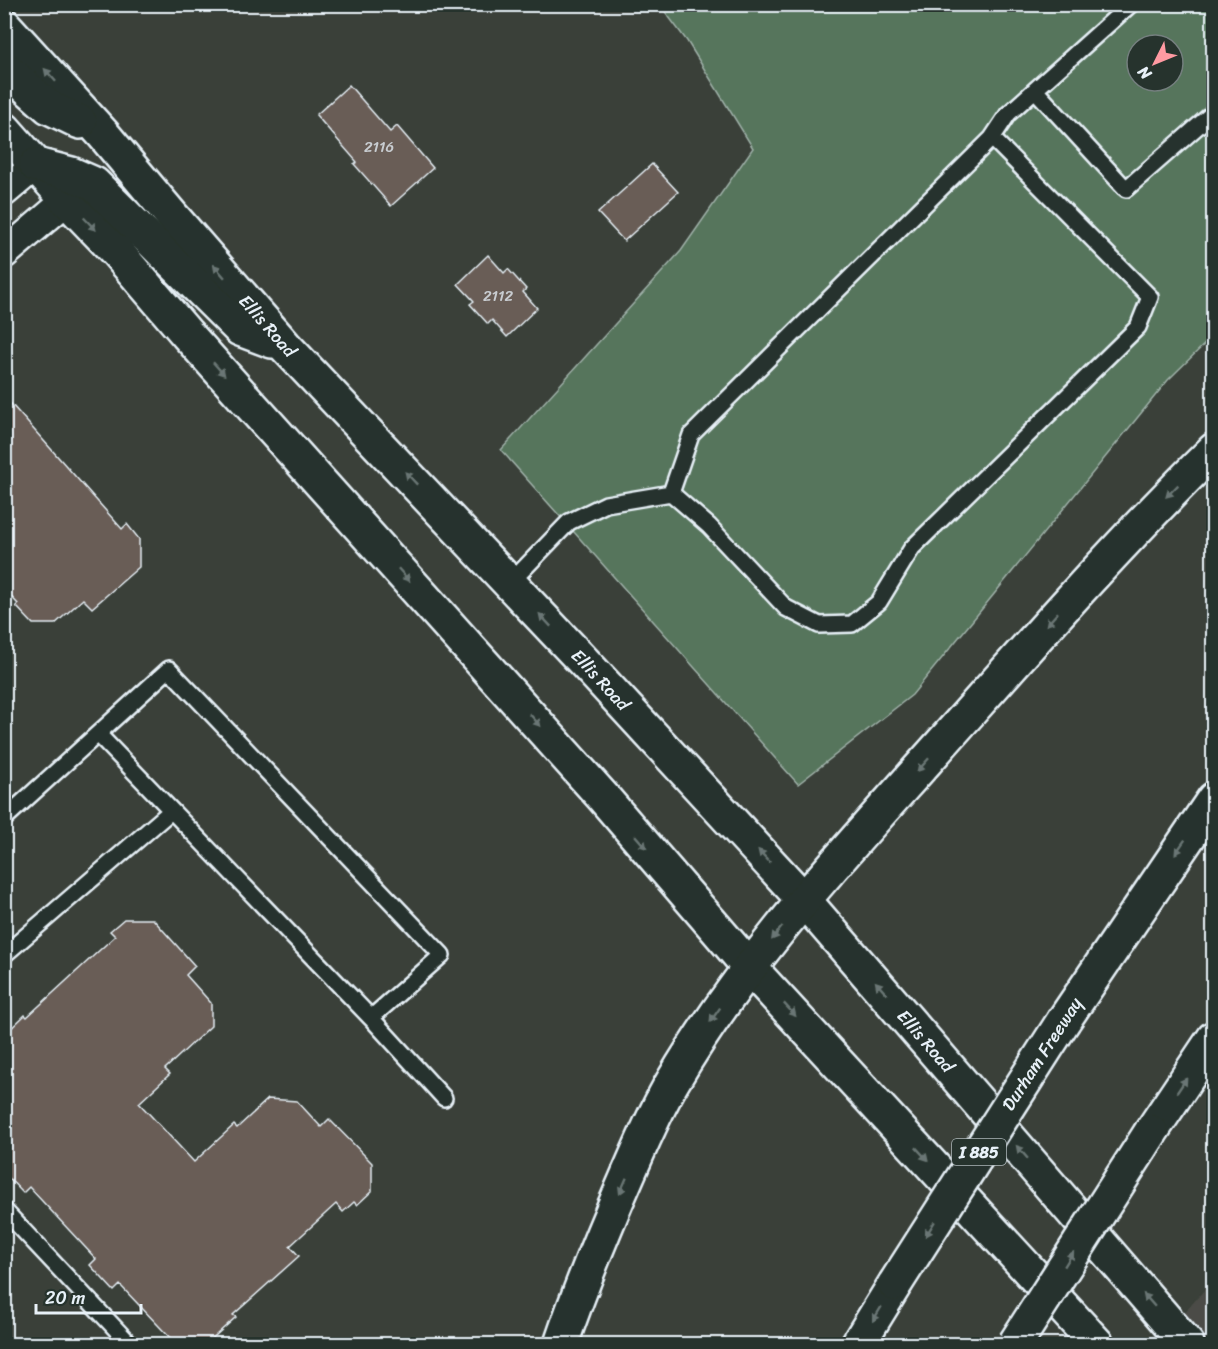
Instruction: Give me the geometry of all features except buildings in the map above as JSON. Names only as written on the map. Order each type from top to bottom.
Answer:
[{"type":"main road","name":"Ellis Road","points":[[4,25],[103,134],[285,346],[510,583],[804,899],[1187,1344]]},
{"type":"main road","points":[[4,67],[49,106],[103,134]]},
{"type":"main road","points":[[4,129],[116,251],[187,334],[596,789],[750,968],[1097,1344]]},
{"type":"main road","points":[[36,165],[71,174],[94,184],[240,329],[285,346]]},
{"type":"main road","points":[[561,1344],[610,1216],[655,1115],[700,1035],[804,899],[1091,576],[1155,507],[1214,450]]},
{"type":"main road","name":"Durham Freeway","points":[[858,1344],[1064,1020],[1214,799]]},
{"type":"main road","points":[[1015,1344],[1214,1038]]},
{"type":"street","points":[[4,192],[36,165]]},
{"type":"street","points":[[4,254],[67,200]]},
{"type":"lane","points":[[671,493],[691,435],[992,138],[1008,114],[1131,4]]},
{"type":"lane","points":[[1035,90],[1126,189],[1214,112]]},
{"type":"lane","points":[[671,493],[709,526],[786,608],[819,625],[852,624],[879,602],[912,548],[1138,327],[1150,297],[992,138]]},
{"type":"lane","points":[[510,583],[569,522],[606,504],[671,493]]},
{"type":"lane","points":[[4,819],[170,669],[442,955],[371,1018]]},
{"type":"lane","points":[[98,734],[371,1018],[444,1098]]},
{"type":"lane","points":[[4,954],[171,811]]},
{"type":"lane","points":[[4,1210],[130,1344]]},
{"type":"shaded area","points":[[1213,1280],[1213,1344],[1157,1344]]},
{"type":"green space","points":[[660,5],[1213,5],[1213,336],[1168,380],[912,695],[798,784],[501,450],[681,251],[753,148],[687,41]]}]
